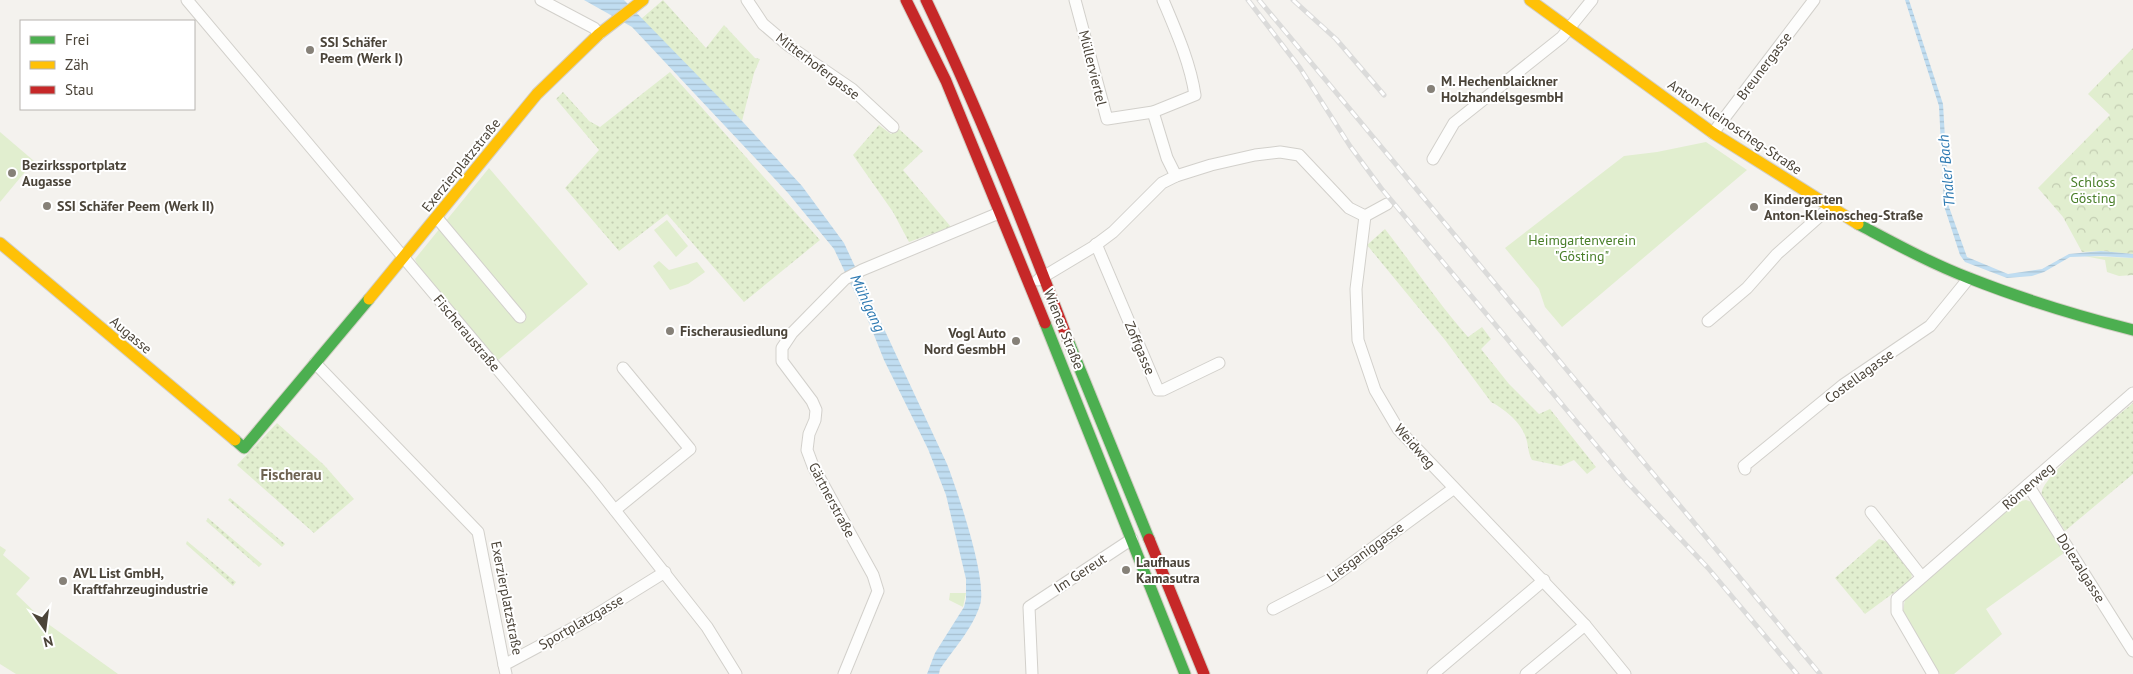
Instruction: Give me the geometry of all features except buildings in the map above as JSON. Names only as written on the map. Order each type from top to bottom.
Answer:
[{"type":"main road","name":"Exerzierplatzstraße","points":[[244,448],[404,258],[537,94],[599,34],[643,0]]},
{"type":"main road","name":"Wiener Straße","points":[[906,0],[946,82],[1030,284],[1185,674]]},
{"type":"main road","name":"Wiener Straße","points":[[926,0],[961,73],[1204,674]]},
{"type":"main road","name":"Anton-Kleinoscheg-Straße","points":[[1530,0],[1713,132],[1829,208],[1915,254],[1970,278],[2085,318],[2133,330]]},
{"type":"main road","name":"Augasse","points":[[0,244],[244,448]]},
{"type":"street","name":"Fischeraustraße","points":[[187,0],[615,510],[708,627],[736,674]]},
{"type":"street","points":[[541,0],[594,28],[599,34]]},
{"type":"street","name":"Mitterhofergasse","points":[[747,0],[763,24],[790,46],[852,89],[893,128]]},
{"type":"street","name":"Müllerviertel","points":[[1075,0],[1107,119],[1153,112],[1195,95],[1193,81],[1164,0]]},
{"type":"street","points":[[1433,159],[1454,123],[1562,38],[1592,0]]},
{"type":"street","name":"Breunergasse","points":[[1713,132],[1814,0]]},
{"type":"street","points":[[1153,112],[1167,158],[1176,176]]},
{"type":"street","points":[[1030,284],[1044,277],[1113,232],[1162,183],[1176,176],[1211,165],[1255,155],[1280,152],[1299,155],[1349,208],[1365,216],[1387,204]]},
{"type":"street","points":[[1708,321],[1747,288],[1777,254],[1829,208]]},
{"type":"street","name":"Gärtnerstraße","points":[[844,674],[878,591],[872,576],[813,466],[807,450],[809,434],[815,420],[816,410],[812,401],[787,370],[781,356],[782,348],[792,333],[845,279],[862,270],[999,213]]},
{"type":"street","name":"Weidweg","points":[[1365,216],[1356,290],[1358,340],[1376,390],[1398,429],[1544,580],[1585,625],[1625,674]]},
{"type":"street","points":[[437,218],[520,317]]},
{"type":"street","name":"Zoffgasse","points":[[1096,244],[1158,390],[1163,390],[1219,363]]},
{"type":"street","name":"Costellagasse","points":[[1745,469],[1744,466],[1843,385],[1930,326],[1970,278]]},
{"type":"street","name":"Exerzierplatzstraße","points":[[315,363],[339,385],[478,532],[505,669]]},
{"type":"street","points":[[615,510],[690,449],[623,368]]},
{"type":"street","name":"Römerweg","points":[[1933,674],[1897,612],[1897,599],[1921,576],[2133,394]]},
{"type":"street","name":"Dolezalgasse","points":[[2028,485],[2133,651]]},
{"type":"street","name":"Liesganiggasse","points":[[1273,609],[1328,580],[1454,489]]},
{"type":"street","points":[[1871,512],[1921,576]]},
{"type":"street","name":"Im Gereut","points":[[1032,674],[1025,609],[1132,540]]},
{"type":"street","name":"Sportplatzgasse","points":[[505,669],[586,622],[665,572]]},
{"type":"street","points":[[1434,674],[1544,580]]},
{"type":"street","points":[[1526,674],[1585,625]]},
{"type":"green space","points":[[663,0],[706,48],[724,25],[755,58],[760,59],[754,73],[742,121],[641,19]]},
{"type":"green space","name":"Schloss Gösting","points":[[2133,48],[2133,254],[2101,251],[2082,252],[2063,217],[2038,188],[2110,115],[2088,94]]},
{"type":"green space","points":[[670,72],[820,240],[744,302],[667,214],[619,251],[565,188],[599,150],[556,99],[563,92],[589,121],[600,127]]},
{"type":"green space","points":[[879,125],[891,134],[899,129],[923,151],[903,170],[951,227],[909,242],[893,212],[853,155]]},
{"type":"green space","name":"Bezirkssportplatz Augasse","points":[[0,132],[34,161],[0,202]]},
{"type":"green space","name":"Heimgartenverein \"Gösting\"","points":[[1706,142],[1747,170],[1562,327],[1545,307],[1539,289],[1505,248],[1624,156],[1657,152]]},
{"type":"green space","points":[[489,168],[588,284],[497,361],[417,264],[415,259]]},
{"type":"green space","points":[[667,220],[688,246],[676,257],[654,230]]},
{"type":"green space","points":[[1385,229],[1468,337],[1482,327],[1491,339],[1481,349],[1509,384],[1539,414],[1550,409],[1596,467],[1587,474],[1574,460],[1561,466],[1532,460],[1522,428],[1505,411],[1491,402],[1445,340],[1367,245]]},
{"type":"green space","points":[[2084,256],[2133,258],[2133,275],[2119,276],[2107,272],[2105,260]]},
{"type":"green space","points":[[659,261],[669,270],[697,262],[705,272],[688,284],[670,290],[653,266]]},
{"type":"green space","points":[[2133,403],[2133,474],[2065,531],[2042,496],[2042,491],[2047,482],[2068,459]]},
{"type":"green space","points":[[277,423],[324,465],[354,499],[314,533],[237,465]]},
{"type":"green space","points":[[230,498],[285,544],[282,547],[228,500]]},
{"type":"green space","points":[[2026,500],[2035,503],[2064,553],[1986,609],[2002,634],[1954,674],[1940,674],[1906,623],[1903,611],[1905,599],[2017,502]]},
{"type":"green space","points":[[208,518],[262,564],[259,567],[206,521]]},
{"type":"green space","points":[[1879,539],[1891,543],[1912,574],[1911,580],[1865,614],[1835,578]]},
{"type":"green space","points":[[187,541],[236,582],[233,586],[186,544]]},
{"type":"green space","points":[[0,546],[6,550],[3,555],[30,578],[16,594],[44,621],[118,674],[16,674],[0,664]]},
{"type":"green space","points":[[950,593],[966,593],[963,607],[949,600]]},
{"type":"water","name":"Mühlgang","points":[[584,0],[624,0],[742,121],[802,186],[844,243],[947,464],[976,556],[980,576],[980,605],[968,630],[940,669],[939,674],[927,674],[935,653],[964,607],[966,599],[966,579],[946,495],[928,449],[884,360],[870,325],[834,249],[788,193],[632,27]]},
{"type":"water","name":"Thaler Bach","points":[[1905,0],[1909,0],[1943,104],[1949,207],[1967,257],[2008,274],[2042,269],[2069,254],[2101,251],[2133,254],[2133,258],[2070,257],[2044,272],[2032,276],[2007,278],[1965,262],[1960,255],[1944,206],[1939,106]]},
{"type":"railway","points":[[1248,0],[1300,68],[1350,146],[1381,188],[1627,482],[1708,568],[1797,674]]},
{"type":"railway","points":[[1259,0],[1820,674]]},
{"type":"railway","points":[[1293,0],[1336,39],[1384,95]]},
{"type":"traffic: fast","points":[[1858,224],[1926,259],[1969,278],[2050,307],[2133,330]]},
{"type":"traffic: fast","points":[[235,440],[244,448],[369,299]]},
{"type":"traffic: fast","points":[[1045,323],[1185,674]]},
{"type":"traffic: fast","points":[[1068,340],[1149,539]]},
{"type":"traffic: slow","points":[[369,299],[537,94],[599,34],[643,0]]},
{"type":"traffic: slow","points":[[1530,0],[1713,133],[1858,224]]},
{"type":"traffic: slow","points":[[0,243],[235,440]]},
{"type":"traffic: jam","points":[[906,0],[946,81],[1045,323]]},
{"type":"traffic: jam","points":[[926,0],[1000,168],[1068,340]]},
{"type":"traffic: jam","points":[[1149,539],[1204,674]]},
{"type":"place","name":"SSI Schäfer Peem (Werk I)","points":[[310,50]]},
{"type":"place","name":"M. Hechenblaickner HolzhandelsgesmbH","points":[[1431,89]]},
{"type":"place","name":"Bezirkssportplatz Augasse","points":[[12,173]]},
{"type":"place","name":"SSI Schäfer Peem (Werk II)","points":[[47,206]]},
{"type":"place","name":"Kindergarten Anton-Kleinoscheg-Straße","points":[[1754,207]]},
{"type":"place","name":"Fischerausiedlung","points":[[670,331]]},
{"type":"place","name":"Vogl Auto Nord GesmbH","points":[[1016,341]]},
{"type":"place","name":"Laufhaus Kamasutra","points":[[1126,570]]},
{"type":"place","name":"AVL List GmbH, Kraftfahrzeugindustrie","points":[[63,581]]},
{"type":"district","name":"Fischerau","points":[[291,474]]}]
